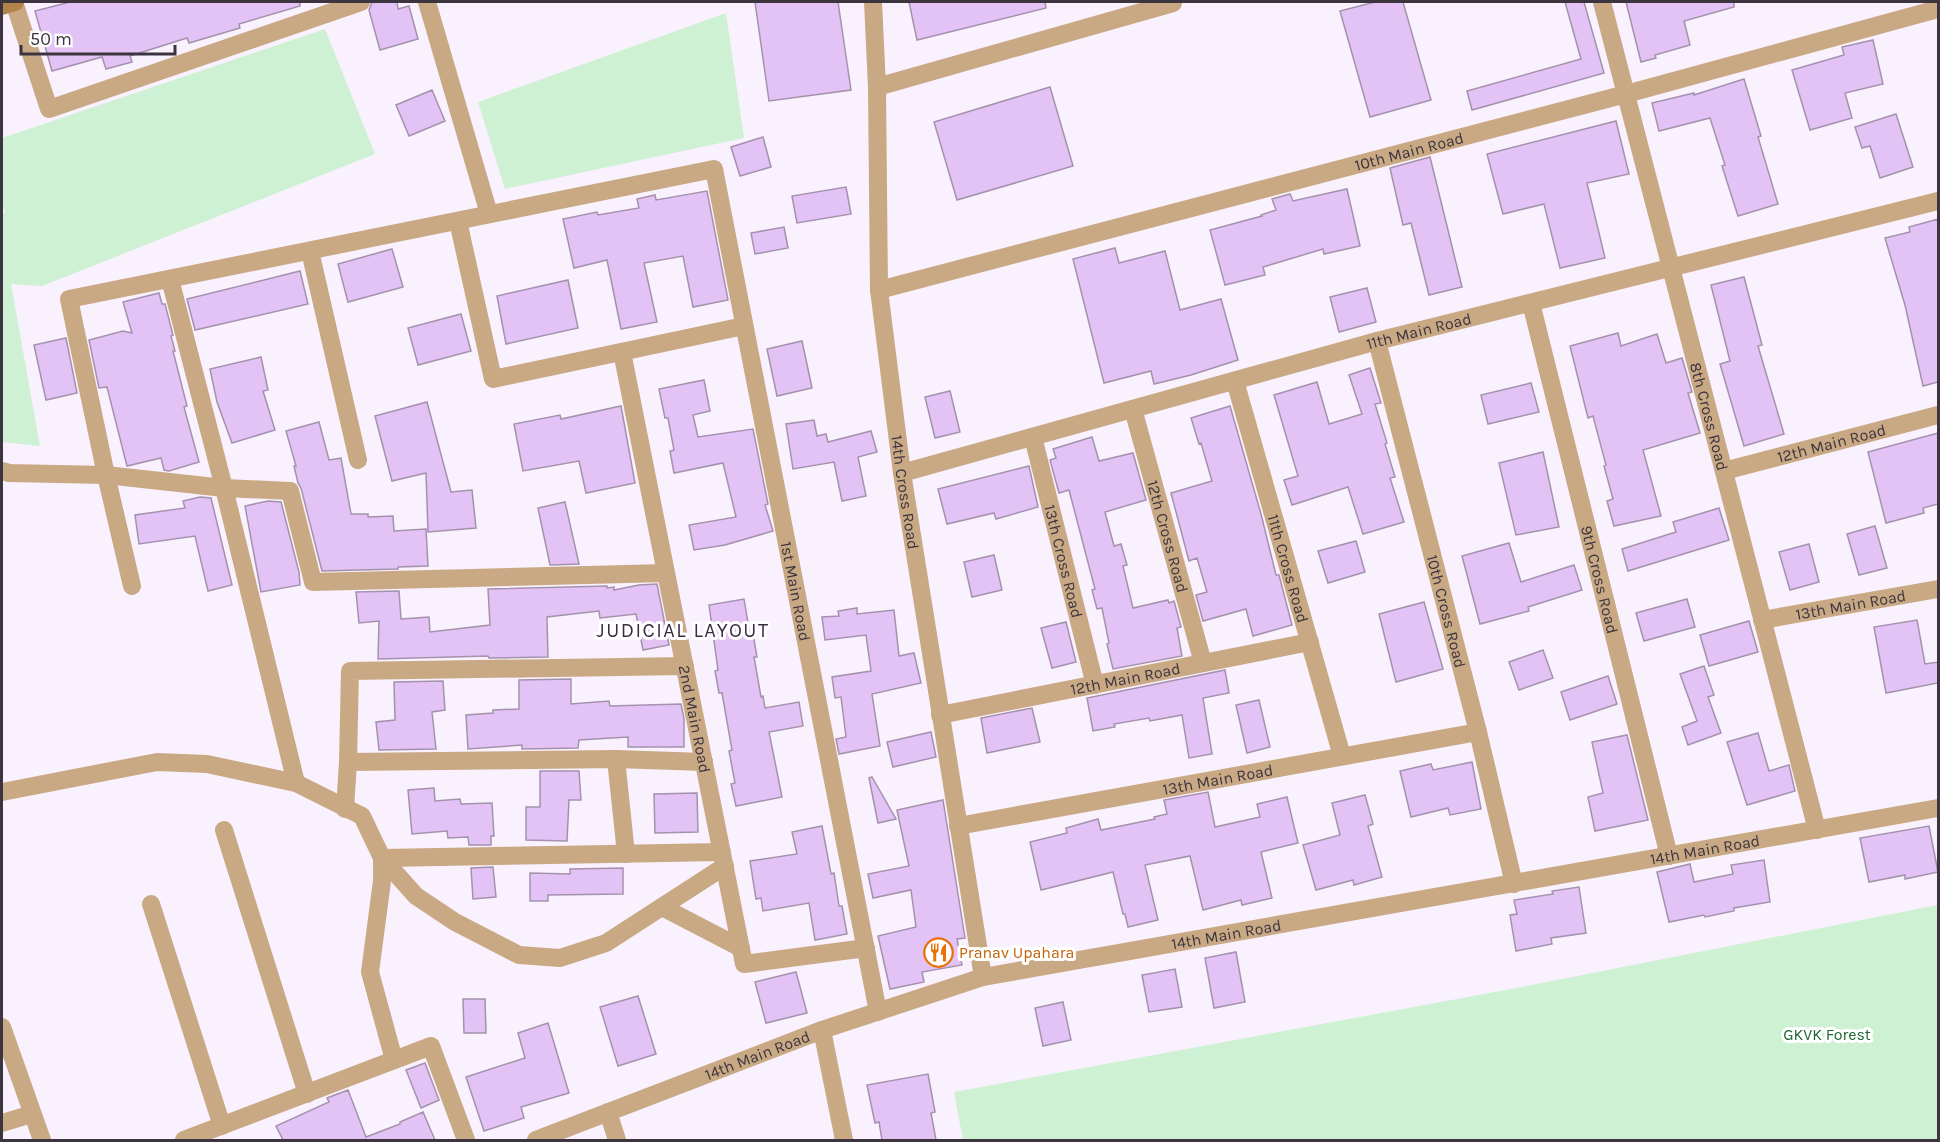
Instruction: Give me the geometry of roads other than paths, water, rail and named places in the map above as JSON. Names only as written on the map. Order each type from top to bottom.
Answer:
[{"type":"street","points":[[2,6],[14,2],[49,109],[361,2]]},
{"type":"street","points":[[132,586],[105,475],[69,299],[489,214],[427,2]]},
{"type":"street","name":"14th Cross Road","points":[[873,2],[877,87],[879,290],[902,473],[983,977]]},
{"type":"street","name":"8th Cross Road","points":[[1602,2],[1817,830]]},
{"type":"street","points":[[877,87],[1173,3]]},
{"type":"street","name":"10th Main Road","points":[[879,290],[1626,94],[1938,9]]},
{"type":"street","name":"1st Main Road","points":[[489,214],[714,169],[878,1012]]},
{"type":"street","name":"11th Main Road","points":[[902,473],[1377,341],[1938,201]]},
{"type":"street","points":[[458,221],[493,379],[744,326]]},
{"type":"street","points":[[310,251],[358,460]]},
{"type":"street","points":[[170,279],[296,783]]},
{"type":"street","name":"9th Cross Road","points":[[1531,303],[1669,856]]},
{"type":"street","name":"10th Cross Road","points":[[1377,341],[1478,732],[1514,884]]},
{"type":"street","name":"2nd Main Road","points":[[622,352],[741,948]]},
{"type":"street","name":"11th Cross Road","points":[[1235,381],[1342,756]]},
{"type":"street","name":"12th Cross Road","points":[[1132,409],[1203,663]]},
{"type":"street","name":"12th Main Road","points":[[1724,471],[1938,416]]},
{"type":"street","name":"13th Cross Road","points":[[1033,437],[1095,685]]},
{"type":"street","points":[[2,471],[105,475],[224,488],[290,491],[313,582],[666,573]]},
{"type":"street","name":"13th Main Road","points":[[1762,620],[1938,589]]},
{"type":"street","name":"12th Main Road","points":[[940,715],[1310,642]]},
{"type":"street","points":[[345,809],[350,671],[685,666]]},
{"type":"street","name":"13th Main Road","points":[[958,825],[1478,732]]},
{"type":"street","points":[[348,762],[616,759],[704,762]]},
{"type":"street","points":[[616,759],[626,854]]},
{"type":"street","points":[[2,792],[157,762],[207,764],[296,783],[362,816],[382,858],[416,896],[455,922],[519,955],[560,958],[606,943],[662,907],[723,859]]},
{"type":"street","name":"14th Main Road","points":[[536,1140],[822,1030],[983,977],[1938,808]]},
{"type":"street","points":[[224,830],[307,1094]]},
{"type":"street","points":[[382,858],[626,854],[723,859]]},
{"type":"street","points":[[382,858],[382,881],[370,972],[394,1060]]},
{"type":"street","points":[[151,904],[222,1126]]},
{"type":"street","points":[[662,907],[741,948],[744,964],[866,948]]},
{"type":"street","points":[[2,1027],[42,1140]]},
{"type":"street","points":[[822,1030],[844,1140]]},
{"type":"street","points":[[184,1140],[431,1046],[466,1140]]},
{"type":"street","points":[[608,1112],[617,1140]]},
{"type":"street","points":[[2,1123],[32,1114]]},
{"type":"place","name":"Pranav Upahara","points":[[938,952]]},
{"type":"district","name":"JUDICIAL LAYOUT","points":[[683,630]]},
{"type":"park label","name":"GKVK Forest","points":[[1827,1034]]}]
